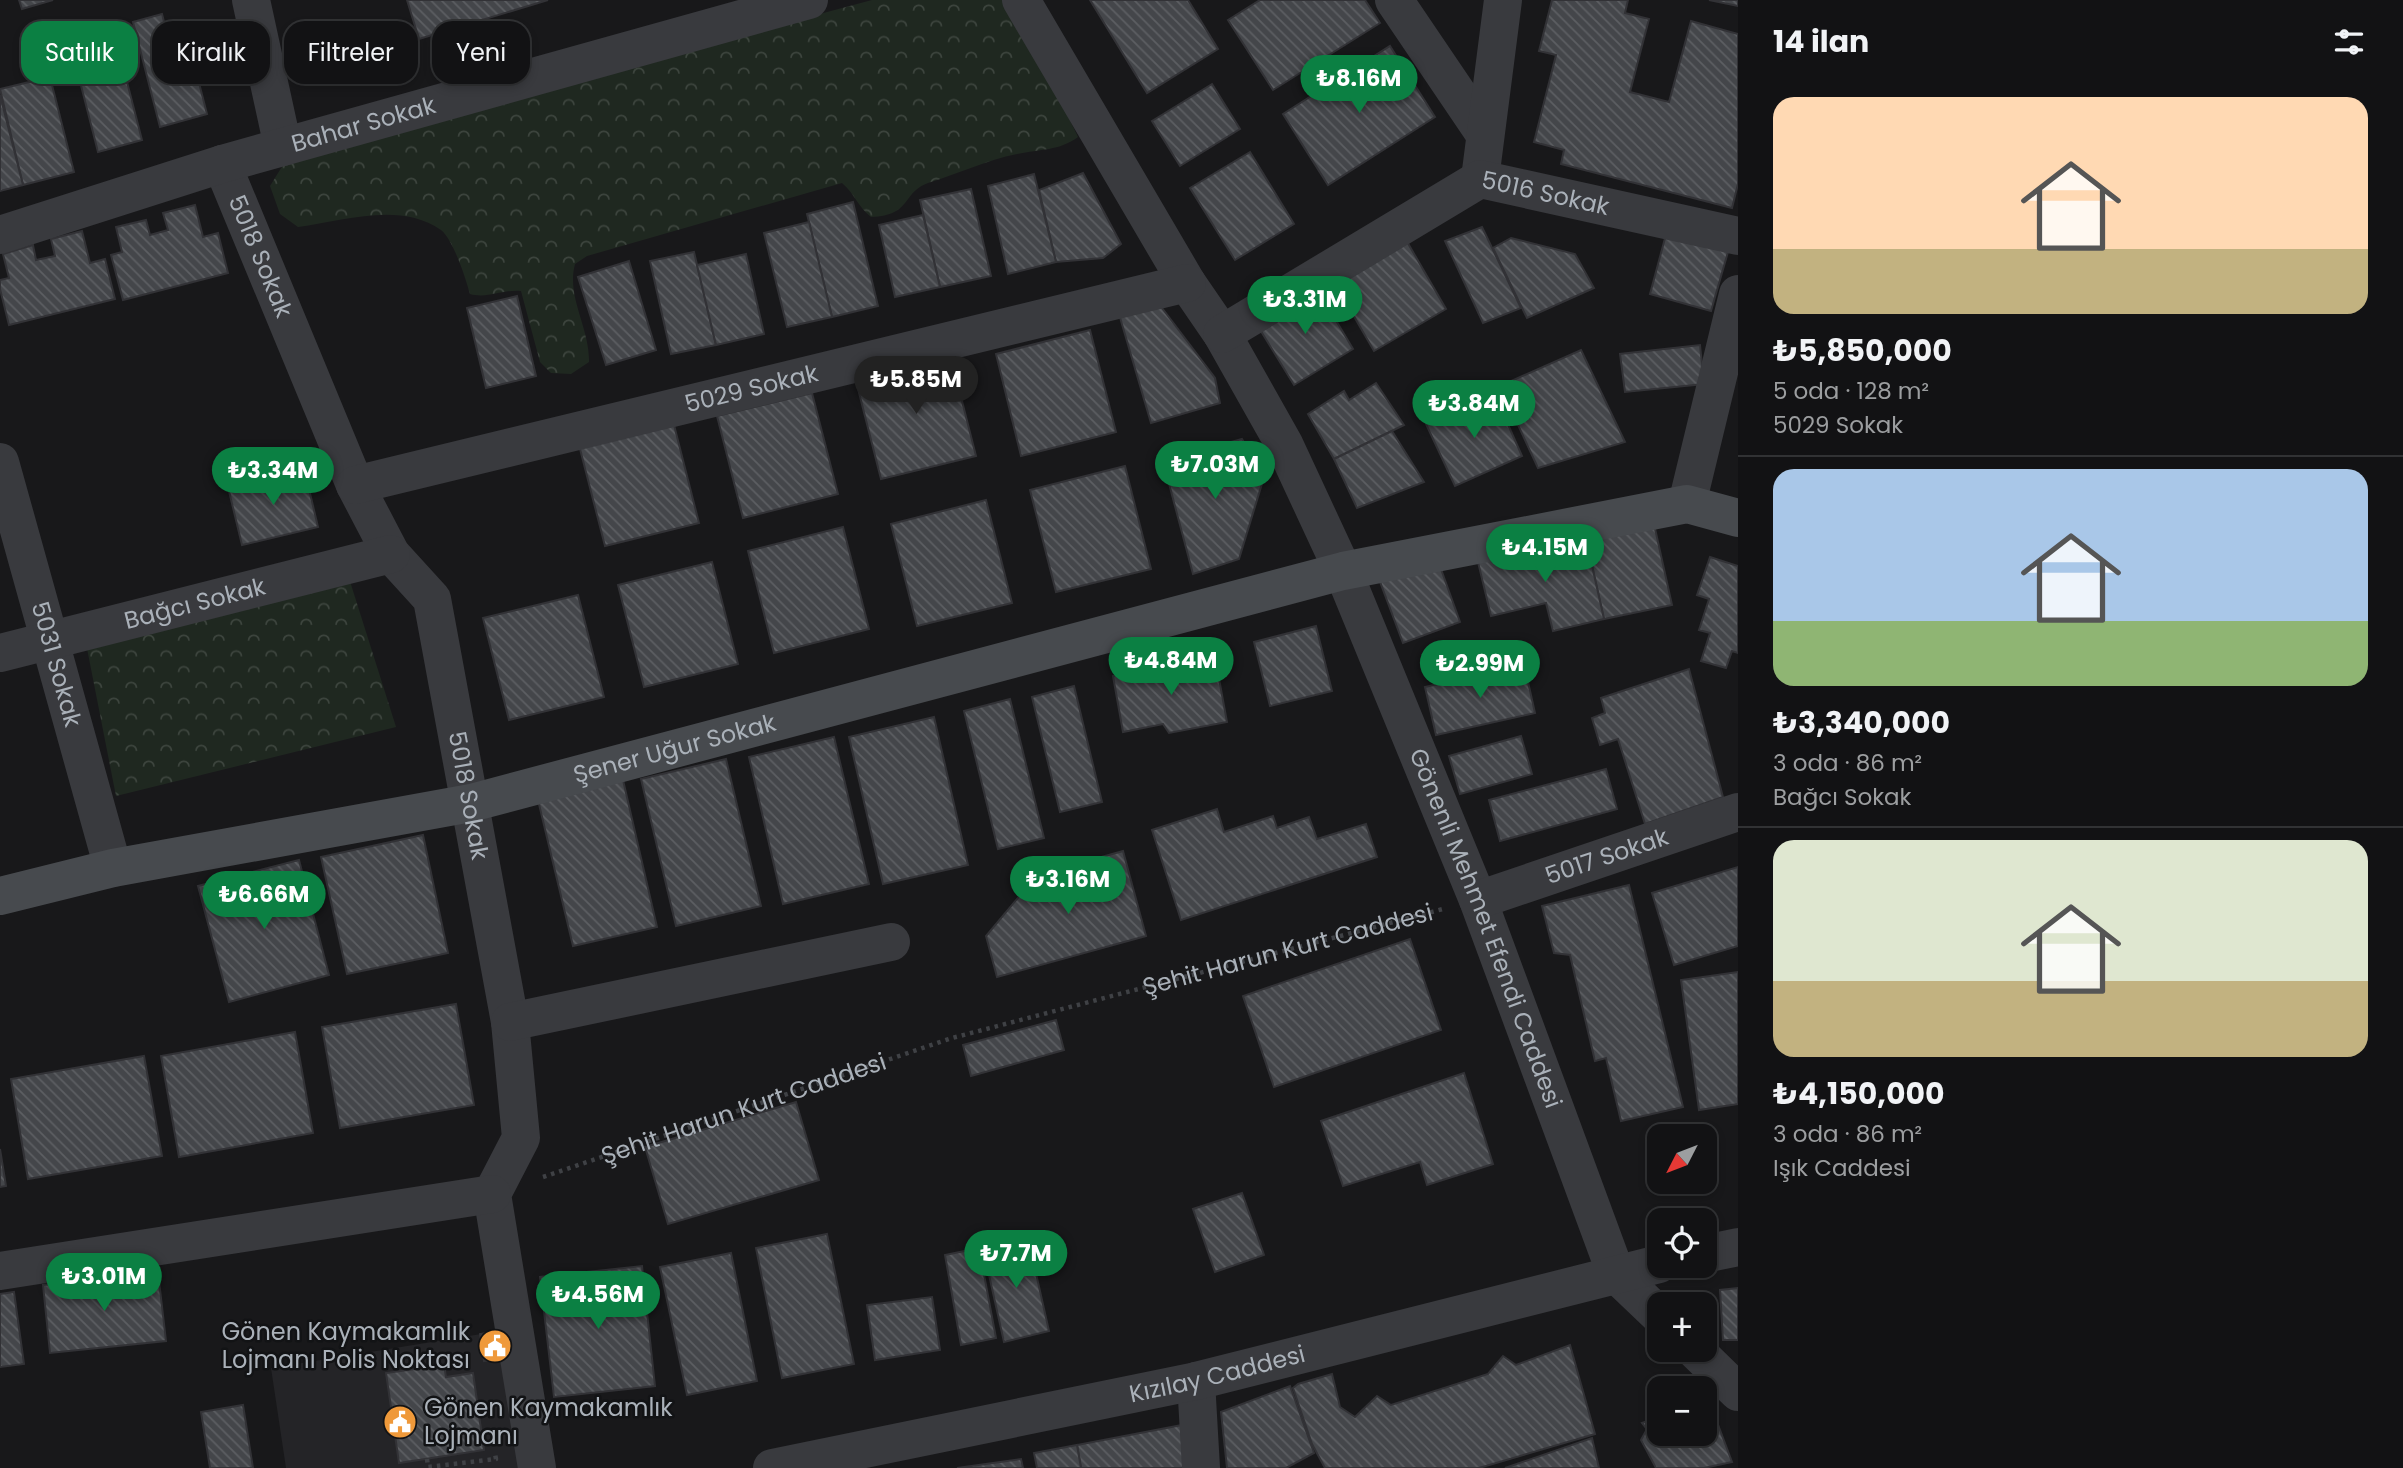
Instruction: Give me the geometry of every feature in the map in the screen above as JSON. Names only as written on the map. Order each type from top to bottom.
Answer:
[{"type":"street","points":[[251,0],[283,147]]},
{"type":"street","name":"Bahar Sokak","points":[[0,235],[222,164],[809,0]]},
{"type":"street","name":"Gönenli Mehmet Efendi Caddesi","points":[[1021,0],[1187,283],[1223,334],[1284,444],[1343,571],[1478,900],[1616,1274]]},
{"type":"street","points":[[1394,0],[1485,133]]},
{"type":"street","points":[[1480,179],[1503,0]]},
{"type":"street","name":"5018 Sokak","points":[[222,164],[355,485],[391,554],[432,599],[510,1023],[521,1138],[492,1194]]},
{"type":"street","name":"5016 Sokak","points":[[1223,334],[1480,179],[1738,236]]},
{"type":"street","name":"5029 Sokak","points":[[355,485],[1187,283]]},
{"type":"street","points":[[1738,293],[1687,504],[1738,518]]},
{"type":"street","name":"5031 Sokak","points":[[0,462],[47,640],[113,868]]},
{"type":"street","name":"Şener Uğur Sokak","points":[[0,896],[113,868],[471,803],[1343,571],[1687,504]]},
{"type":"street","name":"Bağcı Sokak","points":[[0,653],[391,554]]},
{"type":"street","name":"5017 Sokak","points":[[1478,900],[1738,812]]},
{"type":"street","points":[[510,1023],[891,942]]},
{"type":"street","points":[[0,1271],[492,1194],[537,1468]]},
{"type":"street","points":[[1717,1251],[1738,1247]]},
{"type":"street","name":"Kızılay Caddesi","points":[[772,1468],[1196,1381],[1647,1267]]},
{"type":"street","points":[[1616,1274],[1647,1304]]},
{"type":"street","points":[[1707,1362],[1738,1392]]},
{"type":"street","points":[[1196,1381],[1201,1468]]},
{"type":"path","name":"Şehit Harun Kurt Caddesi","points":[[492,1194],[952,1038],[1478,900]]},
{"type":"path","points":[[427,1459],[428,1467],[496,1459],[494,1446]]},
{"type":"shaded area","name":"Gönen Kaymakamlık Lojmanı","points":[[506,1330],[528,1468],[286,1468],[271,1368]]},
{"type":"green space","points":[[872,0],[1006,0],[1033,45],[1078,137],[1056,147],[983,163],[928,183],[914,192],[900,208],[884,215],[871,217],[842,183],[587,256],[575,264],[573,276],[589,362],[571,374],[551,373],[540,362],[521,291],[470,294],[454,250],[441,230],[408,216],[390,215],[371,215],[298,227],[280,214],[270,186],[288,157]]},
{"type":"green space","points":[[347,572],[396,727],[116,796],[85,638]]},
{"type":"building","points":[[19,0],[53,0],[22,9]]},
{"type":"building","points":[[407,0],[548,0],[479,21],[432,21],[432,35],[419,39],[418,21],[413,21]]},
{"type":"building","points":[[1090,0],[1188,0],[1218,49],[1147,93]]},
{"type":"building","points":[[1260,0],[1365,0],[1380,23],[1273,90],[1228,20]]},
{"type":"building","points":[[1552,0],[1628,0],[1625,13],[1649,19],[1630,92],[1669,102],[1691,21],[1738,34],[1738,184],[1732,208],[1561,164],[1564,150],[1534,142],[1556,55],[1539,51]]},
{"type":"building","points":[[1709,0],[1738,0],[1738,6]]},
{"type":"building","points":[[162,14],[164,21],[152,21],[152,84],[199,84],[207,114],[160,127],[138,41],[137,21]]},
{"type":"building","points":[[1390,46],[1435,117],[1328,185],[1283,114]]},
{"type":"building","points":[[21,84],[52,84],[74,172],[23,185],[0,89]]},
{"type":"building","points":[[81,84],[128,84],[142,140],[98,152]]},
{"type":"building","points":[[1212,84],[1240,129],[1180,166],[1152,121]]},
{"type":"building","points":[[0,95],[23,185],[0,191]]},
{"type":"building","points":[[1250,152],[1294,224],[1235,260],[1190,188]]},
{"type":"building","points":[[1083,173],[1121,244],[1103,258],[1056,262],[1039,190]]},
{"type":"building","points":[[1034,174],[1056,262],[1008,274],[988,186]]},
{"type":"building","points":[[971,189],[991,276],[940,287],[920,200]]},
{"type":"building","points":[[853,202],[878,306],[832,317],[807,214]]},
{"type":"building","points":[[195,205],[203,237],[218,233],[228,273],[123,300],[111,255],[122,252],[116,227],[146,220],[150,235],[168,230],[163,213]]},
{"type":"building","points":[[923,215],[940,287],[895,297],[879,225]]},
{"type":"building","points":[[809,222],[832,317],[787,327],[764,233]]},
{"type":"building","points":[[1482,227],[1521,308],[1483,323],[1445,241]]},
{"type":"building","points":[[1668,227],[1730,245],[1711,311],[1650,294]]},
{"type":"building","points":[[82,231],[90,263],[105,259],[115,299],[9,325],[0,289],[0,280],[9,278],[3,254],[33,245],[36,260],[55,256],[51,239]]},
{"type":"building","points":[[1402,233],[1446,309],[1374,351],[1330,275]]},
{"type":"building","points":[[1511,238],[1575,254],[1594,288],[1527,318],[1493,248]]},
{"type":"building","points":[[694,252],[716,345],[671,354],[650,261]]},
{"type":"building","points":[[746,254],[764,334],[716,345],[697,265]]},
{"type":"building","points":[[629,261],[656,350],[606,365],[578,277]]},
{"type":"building","points":[[1316,287],[1353,349],[1294,385],[1256,323]]},
{"type":"building","points":[[517,296],[536,376],[486,388],[467,308]]},
{"type":"building","points":[[1159,304],[1215,378],[1220,403],[1151,423],[1119,314]]},
{"type":"building","points":[[1090,330],[1116,432],[1021,456],[996,354]]},
{"type":"building","points":[[1700,345],[1704,384],[1625,392],[1620,354]]},
{"type":"building","points":[[1581,350],[1625,442],[1538,468],[1500,386]]},
{"type":"building","points":[[950,354],[976,456],[881,479],[855,377]]},
{"type":"building","points":[[1376,383],[1404,425],[1334,459],[1308,414],[1344,391],[1349,400]]},
{"type":"building","points":[[812,393],[838,494],[743,518],[717,416]]},
{"type":"building","points":[[1494,393],[1522,456],[1455,486],[1426,424]]},
{"type":"building","points":[[673,421],[699,523],[605,546],[579,445]]},
{"type":"building","points":[[1392,431],[1424,482],[1357,508],[1334,459]]},
{"type":"building","points":[[1242,439],[1264,477],[1239,559],[1193,574],[1163,461]]},
{"type":"building","points":[[1125,466],[1151,569],[1056,592],[1030,490]]},
{"type":"building","points":[[304,468],[318,527],[242,545],[228,487]]},
{"type":"building","points":[[986,500],[1012,603],[917,626],[891,524]]},
{"type":"building","points":[[1654,524],[1672,605],[1604,619],[1586,539]]},
{"type":"building","points":[[843,527],[869,629],[774,653],[748,551]]},
{"type":"building","points":[[1586,539],[1604,619],[1553,631],[1546,603],[1491,616],[1478,562]]},
{"type":"building","points":[[1710,557],[1738,566],[1738,653],[1732,651],[1726,668],[1701,661],[1710,633],[1699,630],[1709,599],[1697,595]]},
{"type":"building","points":[[1437,558],[1460,622],[1403,643],[1379,579]]},
{"type":"building","points":[[712,562],[738,664],[644,687],[618,585]]},
{"type":"building","points":[[578,595],[604,697],[509,720],[483,618]]},
{"type":"building","points":[[1316,626],[1332,691],[1270,706],[1254,642]]},
{"type":"building","points":[[1215,657],[1227,722],[1169,733],[1163,724],[1123,732],[1113,676]]},
{"type":"building","points":[[1524,664],[1535,713],[1436,735],[1425,687]]},
{"type":"building","points":[[1689,669],[1723,797],[1645,824],[1618,739],[1600,745],[1592,718],[1605,713],[1601,698]]},
{"type":"building","points":[[1074,686],[1102,802],[1060,812],[1032,697]]},
{"type":"building","points":[[1010,699],[1044,838],[998,849],[964,711]]},
{"type":"building","points":[[934,717],[968,865],[883,884],[849,737]]},
{"type":"building","points":[[1521,736],[1532,774],[1460,794],[1449,756]]},
{"type":"building","points":[[834,737],[869,884],[783,904],[749,757]]},
{"type":"building","points":[[726,759],[761,906],[676,926],[641,779]]},
{"type":"building","points":[[1606,769],[1617,809],[1500,841],[1489,800]]},
{"type":"building","points":[[623,780],[657,927],[573,946],[538,800]]},
{"type":"building","points":[[1217,809],[1224,832],[1273,816],[1277,828],[1309,817],[1317,839],[1366,824],[1377,857],[1181,920],[1152,830]]},
{"type":"building","points":[[423,835],[448,953],[347,974],[321,857]]},
{"type":"building","points":[[1123,851],[1146,936],[997,977],[986,936],[1037,875]]},
{"type":"building","points":[[299,860],[329,975],[229,1002],[198,886]]},
{"type":"building","points":[[1738,867],[1738,946],[1674,965],[1652,893]]},
{"type":"building","points":[[1629,885],[1683,1107],[1621,1121],[1606,1058],[1595,1061],[1570,955],[1554,953],[1542,906]]},
{"type":"building","points":[[1410,939],[1441,1030],[1274,1087],[1243,996]]},
{"type":"building","points":[[1738,972],[1738,1104],[1699,1110],[1681,980]]},
{"type":"building","points":[[456,1004],[474,1105],[340,1128],[322,1027]]},
{"type":"building","points":[[1056,1020],[1064,1050],[971,1076],[963,1045]]},
{"type":"building","points":[[295,1032],[313,1133],[179,1157],[161,1056]]},
{"type":"building","points":[[144,1056],[162,1156],[28,1179],[11,1079]]},
{"type":"building","points":[[1464,1073],[1493,1164],[1427,1185],[1420,1162],[1343,1186],[1321,1121]]},
{"type":"building","points":[[796,1102],[819,1180],[668,1224],[645,1147]]},
{"type":"building","points":[[0,1149],[6,1186],[0,1187]]},
{"type":"building","points":[[1242,1193],[1264,1255],[1215,1272],[1193,1209]]},
{"type":"building","points":[[827,1234],[854,1364],[782,1378],[756,1248]]},
{"type":"building","points":[[1028,1238],[1049,1331],[1004,1342],[983,1248]]},
{"type":"building","points":[[979,1248],[996,1338],[961,1345],[945,1255]]},
{"type":"building","points":[[731,1253],[757,1381],[687,1395],[660,1267]]},
{"type":"building","points":[[642,1266],[655,1386],[554,1397],[540,1277]]},
{"type":"building","points":[[158,1272],[166,1341],[50,1353],[43,1285]]},
{"type":"building","points":[[1738,1288],[1738,1340],[1723,1340],[1720,1290]]},
{"type":"building","points":[[14,1292],[24,1364],[0,1367],[0,1294]]},
{"type":"building","points":[[932,1297],[940,1350],[875,1360],[867,1305]]},
{"type":"building","name":"Gönen Kaymakamlık Lojmanı Polis Noktası","points":[[506,1330],[510,1357],[484,1361],[480,1334]]},
{"type":"building","points":[[1570,1345],[1595,1434],[1479,1468],[1325,1468],[1312,1444],[1293,1388],[1332,1374],[1340,1407],[1355,1417],[1377,1396],[1391,1405],[1488,1374],[1503,1356],[1516,1365]]},
{"type":"building","name":"Gönen Kaymakamlık Lojmanı","points":[[444,1365],[446,1377],[473,1373],[484,1450],[399,1463],[386,1373]]},
{"type":"building","points":[[1290,1386],[1314,1453],[1286,1468],[1227,1468],[1221,1412]]},
{"type":"building","points":[[243,1405],[253,1468],[210,1468],[201,1412]]},
{"type":"building","points":[[1717,1422],[1732,1462],[1704,1468],[1656,1468],[1641,1440],[1647,1429],[1647,1446],[1717,1446]]},
{"type":"building","points":[[1182,1425],[1187,1468],[1081,1468],[1077,1445]]},
{"type":"building","points":[[1592,1438],[1599,1468],[1505,1468]]},
{"type":"building","points":[[1077,1445],[1081,1468],[1037,1468],[1034,1453]]},
{"type":"building","points":[[1021,1459],[1023,1468],[957,1468]]},
{"type":"place","name":"Gönen Kaymakamlık Lojmanı Polis Noktası","points":[[495,1346]]},
{"type":"place","name":"Gönen Kaymakamlık Lojmanı","points":[[400,1422]]}]
